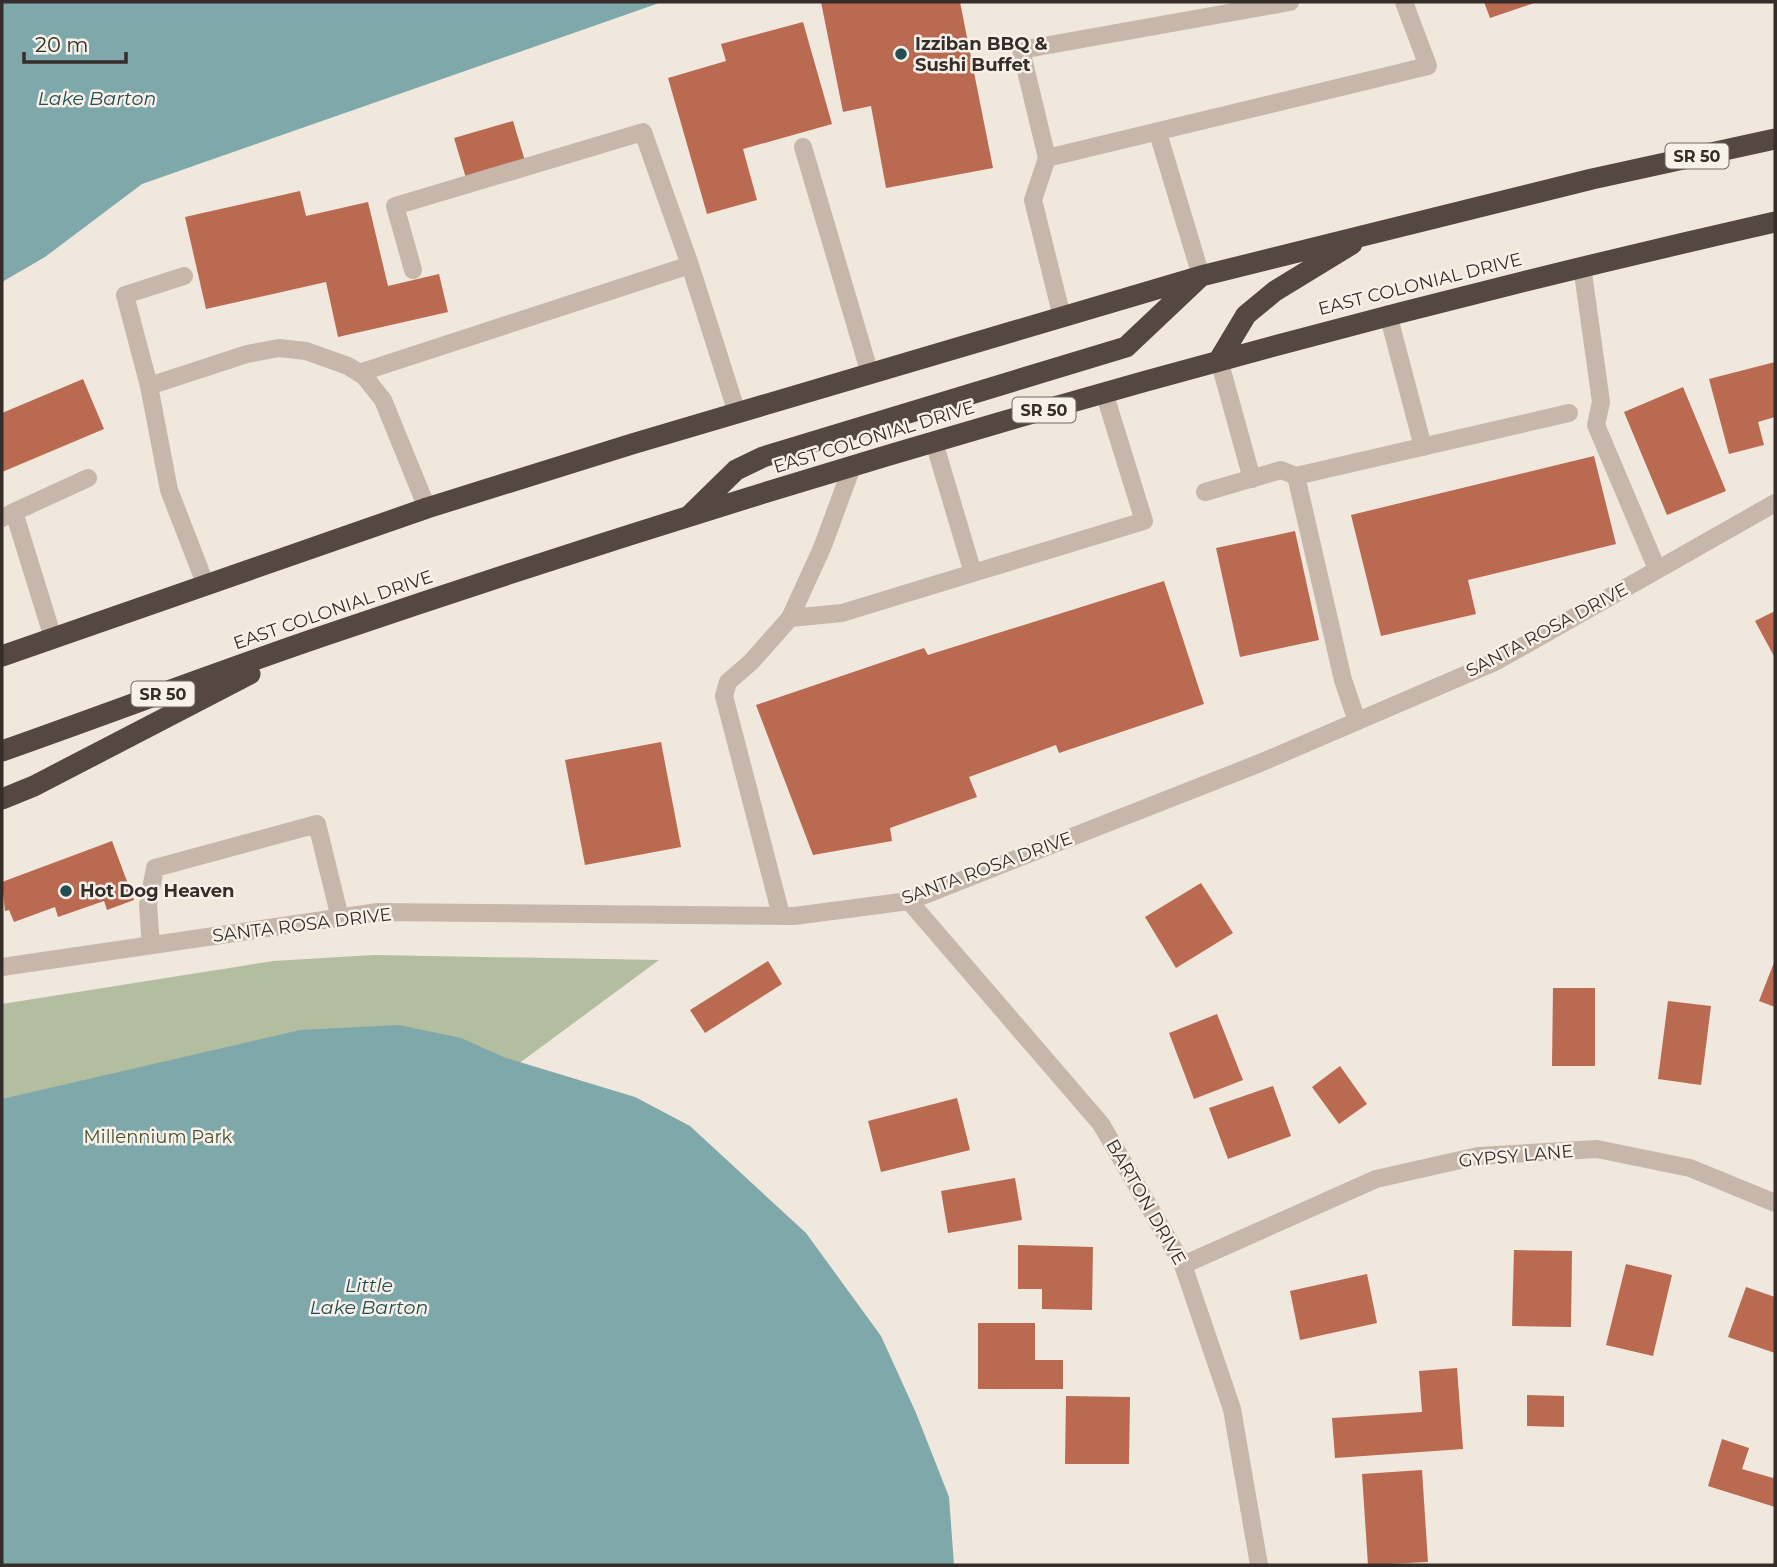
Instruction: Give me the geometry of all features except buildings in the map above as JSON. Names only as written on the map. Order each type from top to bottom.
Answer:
[{"type":"highway","name":"SR 50","points":[[2,656],[205,583],[427,508],[1201,276],[1372,232],[1775,139]]},
{"type":"highway","name":"EAST COLONIAL DRIVE","points":[[2,751],[324,636],[687,518],[934,442],[1388,314],[1775,222]]},
{"type":"highway","points":[[1219,360],[1246,315],[1275,290],[1372,232]]},
{"type":"highway","points":[[687,518],[736,470],[763,457],[1126,347],[1201,276]]},
{"type":"highway","points":[[2,799],[34,786],[324,636]]},
{"type":"street","points":[[1062,317],[1033,200],[1047,158],[1021,50],[1290,2]]},
{"type":"street","points":[[1047,158],[1428,66],[1404,2]]},
{"type":"street","points":[[413,270],[395,206],[643,132],[690,265],[737,413]]},
{"type":"street","points":[[1158,133],[1201,276]]},
{"type":"street","points":[[803,147],[870,374]]},
{"type":"street","points":[[359,373],[690,265]]},
{"type":"street","points":[[1583,266],[1601,402],[1595,425],[1657,569]]},
{"type":"street","points":[[184,276],[125,295],[149,386],[169,490],[205,583]]},
{"type":"street","points":[[1388,314],[1423,447]]},
{"type":"street","points":[[149,386],[247,354],[279,348],[306,351],[359,373],[374,385],[383,400],[427,508]]},
{"type":"street","points":[[1219,360],[1252,478]]},
{"type":"street","points":[[790,618],[842,613],[1144,522],[1104,392]]},
{"type":"street","points":[[1205,492],[1281,470],[1296,476],[1570,413]]},
{"type":"street","points":[[934,442],[973,573]]},
{"type":"street","points":[[781,915],[724,696],[728,682],[751,662],[790,618],[822,548],[852,467]]},
{"type":"street","points":[[1296,476],[1343,680],[1357,721]]},
{"type":"street","points":[[53,638],[8,515],[88,478]]},
{"type":"street","name":"SANTA ROSA DRIVE","points":[[2,967],[378,912],[781,915],[909,901],[1247,768],[1495,662],[1775,502]]},
{"type":"street","points":[[151,945],[148,905],[155,867],[317,824],[340,918]]},
{"type":"street","name":"BARTON DRIVE","points":[[909,901],[1101,1124],[1183,1265],[1232,1409],[1259,1565]]},
{"type":"street","name":"GYPSY LANE","points":[[1183,1265],[1376,1179],[1478,1156],[1597,1149],[1690,1168],[1775,1203]]},
{"type":"green space","name":"Millennium Park","points":[[374,955],[659,960],[139,1344],[2,1358],[2,1004],[273,961]]},
{"type":"water","name":"Lake Barton","points":[[2,2],[662,2],[142,184],[45,257],[2,282]]},
{"type":"water","name":"Little Lake Barton","points":[[399,1025],[461,1038],[506,1058],[635,1097],[690,1126],[806,1233],[881,1336],[916,1413],[949,1497],[954,1565],[2,1565],[2,1099],[300,1030]]},
{"type":"place","name":"Izziban BBQ & Sushi Buffet","points":[[901,54]]},
{"type":"place","name":"Hot Dog Heaven","points":[[66,891]]}]
